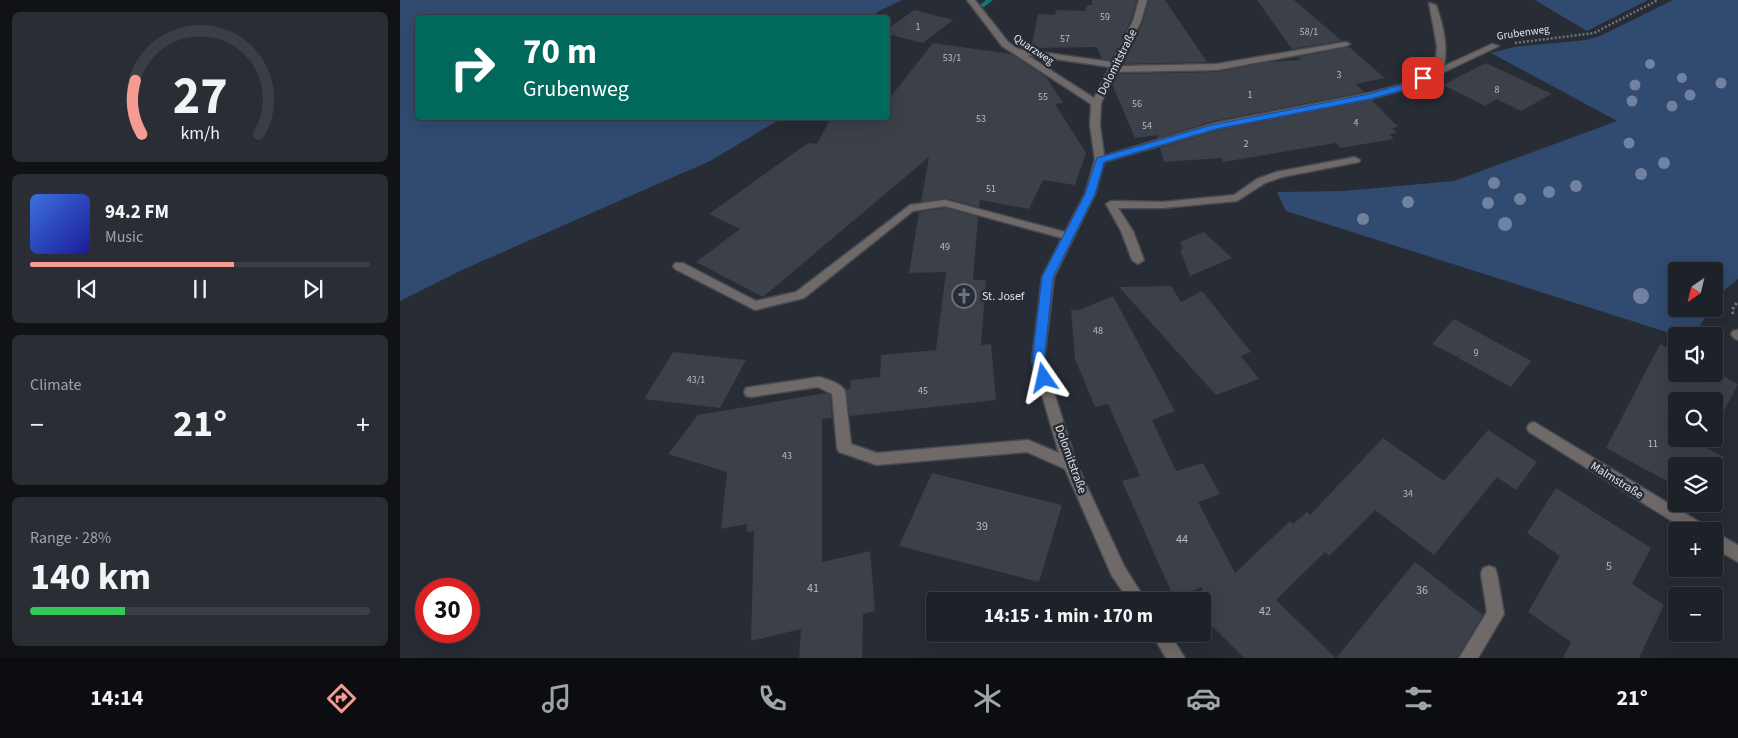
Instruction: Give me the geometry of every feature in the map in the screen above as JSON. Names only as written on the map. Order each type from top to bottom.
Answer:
[{"type":"street","name":"Quarzweg","points":[[971,0],[1005,44],[1096,103]]},
{"type":"street","name":"Dolomitstraße","points":[[1132,592],[1118,571],[1070,465],[1038,361],[1048,277],[1068,236],[1099,201],[1100,160],[1095,125],[1096,103],[1137,21],[1143,0]]},
{"type":"street","points":[[1432,5],[1442,42],[1442,58],[1439,71]]},
{"type":"street","points":[[1015,50],[1114,67],[1217,66],[1346,44]]},
{"type":"street","name":"Grubenweg","points":[[1100,160],[1215,126],[1379,94],[1407,86],[1495,46]]},
{"type":"street","points":[[1099,201],[1163,205],[1237,198],[1261,181],[1280,174],[1354,160]]},
{"type":"street","points":[[1099,201],[1127,231],[1138,260]]},
{"type":"street","points":[[679,266],[755,306],[800,295],[910,208],[945,203],[1068,236]]},
{"type":"street","points":[[751,392],[819,382],[838,390],[844,448],[877,459],[1028,446],[1070,465]]},
{"type":"street","name":"Malmstraße","points":[[1534,428],[1686,522]]},
{"type":"street","points":[[1723,545],[1738,554]]},
{"type":"street","points":[[1468,658],[1496,614],[1489,574]]},
{"type":"street","points":[[1165,642],[1176,658]]},
{"type":"path","name":"Grubenweg","points":[[1495,46],[1594,34],[1658,0]]},
{"type":"shaded area","points":[[400,0],[902,0],[874,15],[415,15],[415,120],[779,120],[710,161],[462,270],[400,301]]},
{"type":"shaded area","points":[[1535,0],[1648,0],[1587,31]]},
{"type":"shaded area","points":[[1673,0],[1738,0],[1738,279],[1723,291],[1723,262],[1668,262],[1668,318],[1705,318],[1699,327],[1668,327],[1668,333],[1286,211],[1277,192],[1343,191],[1454,181],[1617,121],[1491,53],[1514,47],[1586,40],[1600,36]]},
{"type":"building","points":[[1092,0],[1137,0],[1131,20],[1111,60],[1102,59],[1097,47],[1031,48],[1038,14],[1055,15],[1056,10],[1085,11],[1087,5],[1092,5]]},
{"type":"building","points":[[1149,0],[1165,0],[1207,62],[1122,64],[1143,22]]},
{"type":"building","points":[[1257,0],[1294,0],[1342,41],[1292,49]]},
{"type":"building","points":[[914,10],[953,20],[923,43],[890,35],[890,28]]},
{"type":"building","points":[[933,43],[1011,54],[1046,77],[1063,103],[1055,104],[1086,153],[1075,185],[1043,180],[1029,209],[980,200],[979,207],[945,198],[921,202],[929,157],[763,297],[696,262],[740,229],[709,214],[808,143],[817,144],[830,120],[890,120],[890,97]]},
{"type":"building","points":[[1349,47],[1385,78],[1356,84],[1364,92],[1214,121],[1158,138],[1157,135],[1135,138],[1112,84],[1117,74],[1217,72],[1268,62],[1300,60],[1298,57]]},
{"type":"building","points":[[1486,63],[1552,94],[1521,111],[1497,99],[1485,106],[1443,85]]},
{"type":"building","points":[[1372,100],[1398,127],[1392,128],[1397,133],[1389,134],[1394,139],[1340,148],[1336,143],[1223,162],[1221,158],[1164,162],[1160,148],[1217,131]]},
{"type":"building","points":[[945,208],[978,217],[973,280],[986,280],[981,345],[991,344],[996,400],[850,416],[846,390],[850,389],[851,380],[880,377],[881,355],[936,350],[946,272],[909,273],[919,212]]},
{"type":"building","points":[[1204,232],[1232,258],[1190,276],[1180,250],[1183,248],[1180,242]]},
{"type":"building","points":[[1171,286],[1181,302],[1202,291],[1251,352],[1241,356],[1259,379],[1216,395],[1119,287]]},
{"type":"building","points":[[1113,296],[1175,411],[1152,420],[1176,471],[1203,463],[1220,494],[1198,502],[1235,573],[1290,521],[1293,524],[1307,512],[1310,515],[1383,438],[1444,481],[1488,430],[1537,462],[1516,490],[1497,477],[1434,555],[1375,510],[1329,556],[1325,552],[1276,600],[1336,658],[1244,658],[1211,625],[1211,592],[1202,592],[1202,587],[1189,592],[1171,592],[1122,481],[1140,476],[1108,404],[1095,407],[1075,359],[1071,310],[1080,310]]},
{"type":"building","points":[[1454,319],[1531,361],[1511,387],[1458,358],[1462,354],[1457,357],[1432,344]]},
{"type":"building","points":[[1660,344],[1668,348],[1668,382],[1723,382],[1723,376],[1738,384],[1723,413],[1723,392],[1668,392],[1668,447],[1705,447],[1724,457],[1723,460],[1723,457],[1668,457],[1668,482],[1606,448]]},
{"type":"building","points":[[673,352],[746,360],[720,408],[644,399]]},
{"type":"building","points":[[826,393],[830,395],[832,418],[822,419],[822,562],[870,551],[875,611],[863,614],[862,658],[799,658],[801,629],[751,641],[754,531],[747,532],[747,524],[721,529],[727,472],[668,454],[698,415]]},
{"type":"building","points":[[932,473],[1062,505],[1039,582],[899,546]]},
{"type":"building","points":[[1556,488],[1651,548],[1632,584],[1664,605],[1639,658],[1563,658],[1571,642],[1528,612],[1560,556],[1527,533]]},
{"type":"building","points":[[1415,562],[1483,615],[1457,658],[1336,658]]},
{"type":"waterway","points":[[982,6],[990,0]]},
{"type":"place","name":"St. Josef","points":[[964,296]]},
{"type":"route","points":[[1044,378],[1038,361],[1048,277],[1090,194],[1100,160],[1215,126],[1370,96],[1407,86],[1423,78]]}]
